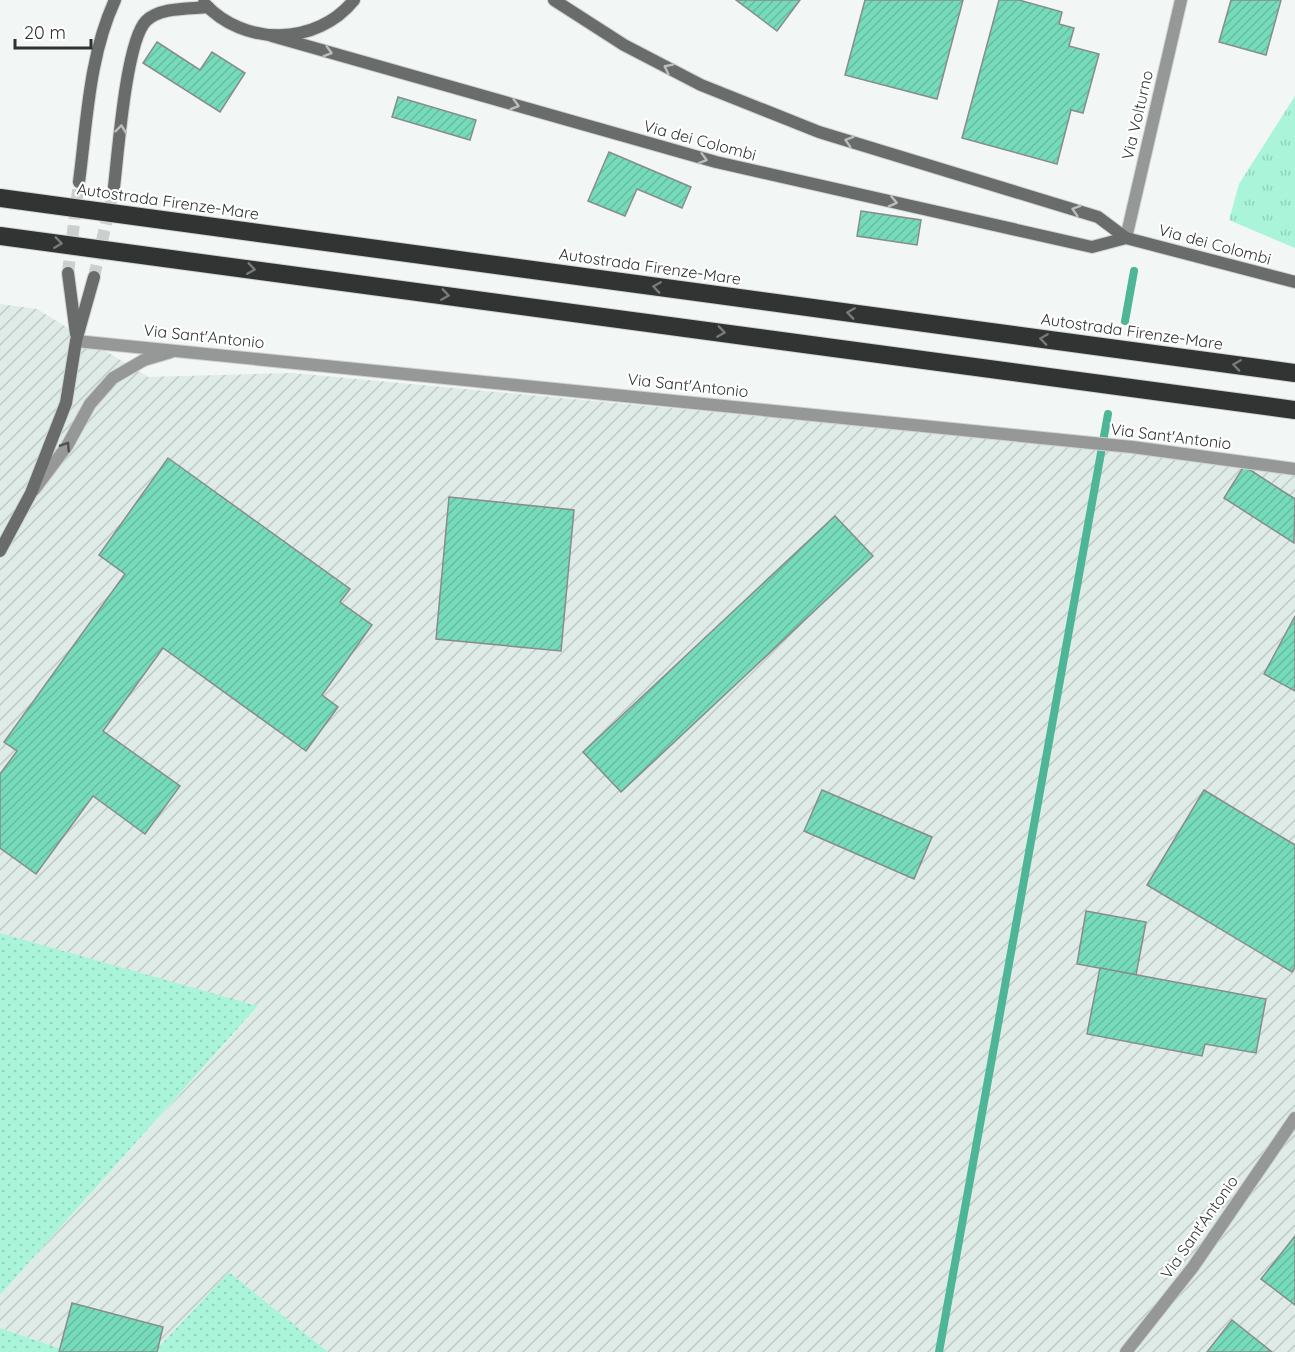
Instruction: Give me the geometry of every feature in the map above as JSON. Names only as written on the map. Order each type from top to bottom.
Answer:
[{"type":"highway","name":"Autostrada Firenze-Mare","points":[[0,198],[1295,373]]},
{"type":"highway","points":[[0,236],[1295,410]]},
{"type":"street","points":[[79,182],[96,60],[106,19],[115,0]]},
{"type":"street","points":[[272,36],[293,35],[313,30],[332,20],[354,0]]},
{"type":"street","name":"Via dei Colombi","points":[[554,0],[624,45],[701,85],[819,132],[1098,217],[1126,238],[1295,282]]},
{"type":"street","name":"Via Volturno","points":[[1126,238],[1181,0]]},
{"type":"street","points":[[114,187],[129,66],[136,38],[146,21],[154,16],[205,4]]},
{"type":"street","name":"Via dei Colombi","points":[[205,4],[231,24],[244,30],[716,162],[1092,247],[1126,238]]},
{"type":"street","points":[[68,273],[76,341]]},
{"type":"street","points":[[0,551],[31,493],[66,403],[76,341],[94,277]]},
{"type":"street","name":"Via Sant'Antonio","points":[[76,341],[1094,443],[1295,468]]},
{"type":"street","points":[[31,493],[67,446],[90,404],[113,378],[144,360],[179,350]]},
{"type":"street","name":"Via Sant'Antonio","points":[[1126,1352],[1193,1267],[1295,1118]]},
{"type":"shaded area","points":[[0,304],[37,309],[148,377],[293,373],[1133,451],[1295,472],[1295,1352],[328,1352],[229,1272],[154,1352],[71,1352],[0,1328],[0,1295],[258,1007],[0,933]]},
{"type":"green space","points":[[1295,96],[1295,248],[1229,220],[1239,184]]},
{"type":"green space","points":[[0,933],[258,1006],[0,1295]]},
{"type":"green space","points":[[229,1272],[328,1352],[154,1352]]},
{"type":"green space","points":[[0,1328],[71,1352],[0,1352]]},
{"type":"building","points":[[736,0],[800,0],[777,31]]},
{"type":"building","points":[[865,0],[963,0],[937,99],[845,75]]},
{"type":"building","points":[[999,0],[1019,0],[1062,12],[1059,24],[1074,28],[1069,46],[1099,54],[1083,113],[1071,110],[1057,164],[962,138]]},
{"type":"building","points":[[1231,0],[1281,0],[1266,55],[1219,42]]},
{"type":"building","points":[[157,42],[200,70],[212,52],[245,73],[220,112],[143,63]]},
{"type":"building","points":[[398,97],[476,120],[470,140],[392,117]]},
{"type":"building","points":[[609,152],[691,187],[682,208],[637,189],[625,216],[588,201]]},
{"type":"building","points":[[861,211],[921,220],[917,245],[857,236]]},
{"type":"building","points":[[168,458],[350,589],[340,602],[372,625],[322,695],[338,707],[306,751],[163,648],[103,731],[180,786],[145,834],[93,796],[36,874],[0,848],[0,774],[17,751],[4,742],[125,574],[99,555]]},
{"type":"building","points":[[1244,466],[1295,499],[1294,543],[1224,498]]},
{"type":"building","points":[[449,497],[574,510],[561,651],[436,639]]},
{"type":"building","points":[[835,516],[873,556],[621,792],[583,752]]},
{"type":"building","points":[[1295,616],[1295,691],[1264,674]]},
{"type":"building","points":[[822,790],[932,837],[914,879],[804,831]]},
{"type":"building","points":[[1204,790],[1295,845],[1295,967],[1292,972],[1147,885]]},
{"type":"building","points":[[1086,911],[1146,922],[1136,975],[1077,964]]},
{"type":"building","points":[[1100,968],[1266,999],[1256,1053],[1205,1044],[1202,1056],[1087,1034]]},
{"type":"building","points":[[1295,1236],[1295,1305],[1261,1279]]},
{"type":"building","points":[[72,1303],[163,1327],[157,1352],[59,1352]]},
{"type":"building","points":[[1232,1320],[1272,1352],[1207,1352]]},
{"type":"waterway","points":[[1125,321],[1134,271]]},
{"type":"waterway","points":[[939,1352],[1108,414]]},
{"type":"tunnel","points":[[68,273],[79,182]]},
{"type":"tunnel","points":[[94,277],[114,187]]}]
